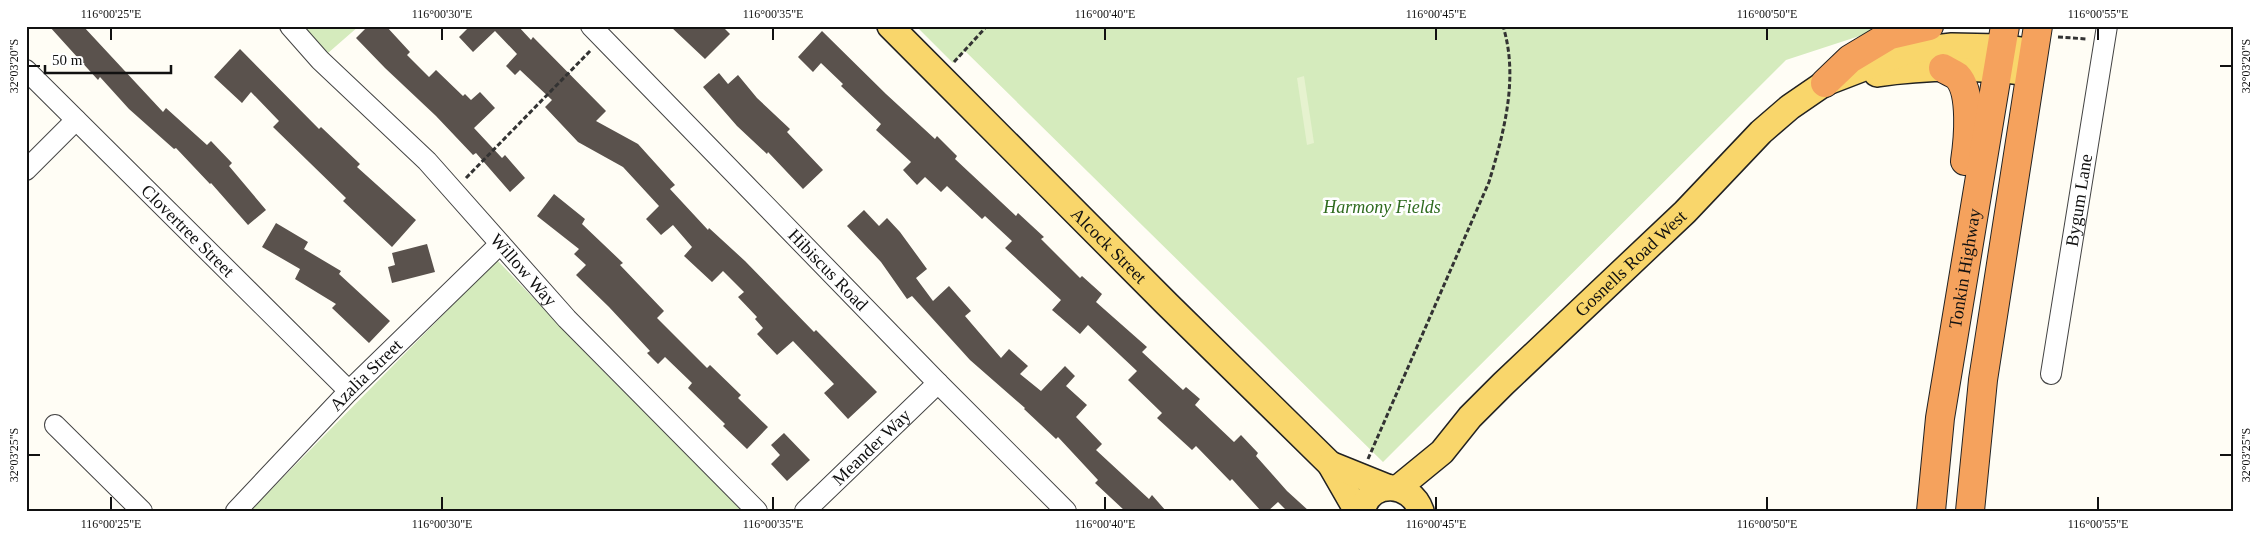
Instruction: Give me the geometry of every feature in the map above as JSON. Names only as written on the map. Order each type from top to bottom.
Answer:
[{"type":"highway","points":[[1825,83],[1850,59],[1890,35],[1929,26]]},
{"type":"highway","name":"Tonkin Highway","points":[[1970,511],[1983,380],[2040,47]]},
{"type":"highway","name":"Tonkin Highway","points":[[1930,511],[1940,418],[2000,48]]},
{"type":"highway","points":[[1940,418],[1940,327],[1969,126],[1964,86],[1956,75],[1943,68]]},
{"type":"main road","name":"Alcock Street","points":[[890,26],[1167,304],[1330,464],[1358,511]]},
{"type":"main road","name":"Gosnells Road West","points":[[1362,511],[1366,500],[1372,494],[1393,487],[1442,452],[1490,397],[1685,212],[1761,132],[1790,106],[1825,83],[1908,51],[1952,46],[2040,47]]},
{"type":"main road","name":"Gosnells Road West","points":[[1825,83],[1911,69],[1943,68],[2000,48]]},
{"type":"main road","name":"Gosnells Road West","points":[[1421,510],[1442,452]]},
{"type":"main road","name":"Alcock Street","points":[[1330,464],[1393,487]]},
{"type":"main road","name":"Gosnells Road West","points":[[1393,487],[1412,496],[1421,510]]},
{"type":"street","name":"Willow Way","points":[[290,26],[320,60],[427,160],[567,319],[757,511]]},
{"type":"street","name":"Bygum Lane","points":[[2051,374],[2107,26]]},
{"type":"street","name":"Hibiscus Road","points":[[603,30],[938,383],[1066,511]]},
{"type":"street","name":"Clovertree Street","points":[[26,70],[349,391]]},
{"type":"street","points":[[26,170],[76,120]]},
{"type":"street","name":"Azalia Street","points":[[236,511],[349,391],[500,244]]},
{"type":"street","name":"Meander Way","points":[[805,511],[938,383]]},
{"type":"street","points":[[55,425],[142,511]]},
{"type":"path","points":[[953,63],[987,26]]},
{"type":"path","points":[[1366,464],[1488,182],[1501,141],[1510,97],[1508,42],[1503,26]]},
{"type":"path","points":[[453,191],[603,30]]},
{"type":"path","points":[[2040,47],[2093,40]]},
{"type":"green space","points":[[290,26],[359,26],[320,60]]},
{"type":"green space","name":"Harmony Fields","points":[[916,26],[1890,26],[1786,60],[1383,462],[965,51],[953,63]]},
{"type":"green space","points":[[1304,76],[1314,143],[1307,145],[1297,78]]},
{"type":"green space","points":[[497,260],[607,375],[747,511],[250,511]]},
{"type":"building","points":[[49,26],[83,26],[163,112],[166,108],[207,145],[211,141],[232,163],[229,166],[266,210],[248,225],[211,183],[176,148],[174,149],[129,109],[100,77],[98,80]]},
{"type":"building","points":[[368,26],[386,26],[410,52],[407,55],[429,77],[436,70],[463,96],[465,94],[471,100],[480,92],[495,108],[474,128],[502,158],[505,155],[525,178],[510,192],[476,153],[473,155],[356,38]]},
{"type":"building","points":[[470,26],[518,26],[531,40],[533,37],[606,111],[596,121],[638,144],[675,185],[670,189],[708,230],[709,228],[745,261],[814,332],[816,330],[877,392],[848,419],[824,393],[834,384],[793,341],[777,355],[757,334],[763,328],[755,319],[757,317],[738,297],[744,292],[723,271],[712,282],[684,256],[692,247],[673,225],[661,235],[646,219],[659,206],[623,167],[578,142],[545,107],[552,100],[520,70],[515,75],[506,66],[517,54],[495,31],[473,52],[459,37]]},
{"type":"building","points":[[670,26],[722,26],[730,34],[705,59]]},
{"type":"building","points":[[822,31],[935,139],[937,136],[957,156],[955,159],[1016,216],[1018,213],[1044,237],[1041,239],[1080,278],[1082,276],[1102,294],[1096,302],[1147,347],[1142,352],[1183,390],[1186,387],[1200,399],[1195,405],[1234,442],[1241,435],[1258,453],[1256,456],[1287,491],[1309,511],[1287,511],[1278,502],[1268,511],[1261,511],[1232,479],[1230,481],[1196,446],[1192,450],[1157,418],[1162,413],[1128,380],[1137,371],[1088,325],[1080,334],[1052,310],[1061,300],[1005,248],[1012,241],[985,216],[982,219],[947,186],[941,192],[925,177],[917,185],[903,170],[911,162],[876,130],[881,124],[841,86],[843,84],[821,63],[813,72],[798,57]]},
{"type":"building","points":[[240,49],[319,129],[321,127],[360,164],[357,167],[416,220],[392,247],[343,201],[346,198],[273,127],[279,121],[251,92],[242,103],[214,77]]},
{"type":"building","points":[[719,73],[728,84],[738,75],[757,98],[790,129],[787,132],[823,170],[803,189],[768,152],[767,154],[737,126],[703,87]]},
{"type":"building","points":[[554,194],[585,219],[582,224],[623,263],[620,265],[664,311],[657,318],[707,368],[710,365],[741,395],[738,398],[768,427],[747,449],[723,426],[725,424],[688,388],[692,383],[665,357],[658,364],[647,353],[650,351],[576,275],[586,265],[574,254],[579,249],[537,216]]},
{"type":"building","points":[[864,210],[879,226],[887,218],[900,232],[927,269],[916,278],[933,301],[949,286],[971,311],[965,316],[1001,358],[1009,349],[1028,366],[1020,374],[1041,391],[1065,366],[1075,376],[1066,386],[1087,405],[1076,417],[1102,444],[1096,450],[1149,499],[1152,495],[1166,511],[1125,511],[1095,483],[1098,480],[1058,437],[1056,439],[1025,408],[970,360],[912,296],[907,299],[881,262],[847,226]]},
{"type":"building","points":[[276,223],[308,242],[304,249],[341,271],[339,274],[390,321],[369,343],[332,308],[336,304],[295,279],[300,269],[262,247]]},
{"type":"building","points":[[427,244],[435,272],[392,283],[388,267],[395,265],[392,253]]},
{"type":"building","points":[[784,433],[810,460],[787,481],[771,464],[780,455],[771,445]]}]
